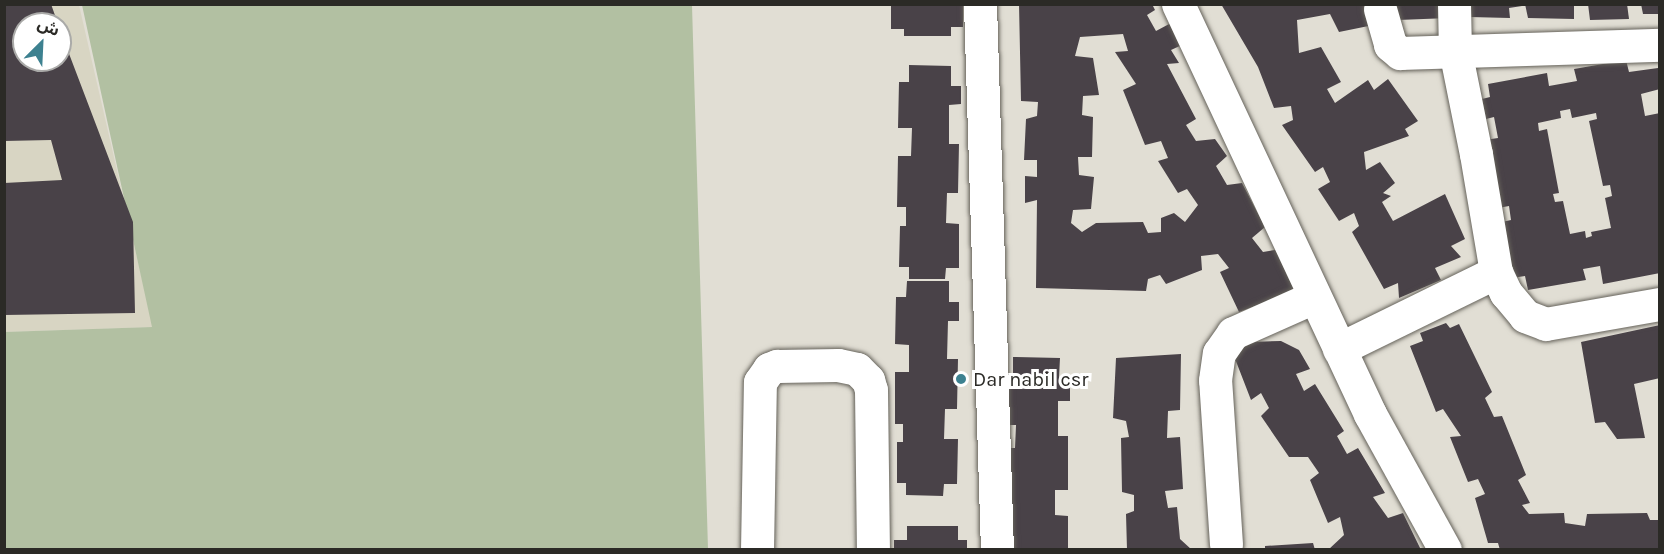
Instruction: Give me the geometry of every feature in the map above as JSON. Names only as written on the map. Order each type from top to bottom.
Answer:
[{"type":"street","points":[[981,4],[996,549]]},
{"type":"street","points":[[1178,4],[1370,414],[1445,549]]},
{"type":"street","points":[[1454,4],[1455,50],[1496,272],[1506,293],[1526,316],[1546,324],[1659,304]]},
{"type":"street","points":[[1380,9],[1390,45],[1400,53],[1659,45]]},
{"type":"street","points":[[1339,349],[1496,272]]},
{"type":"street","points":[[1226,544],[1215,380],[1219,353],[1233,333],[1314,297]]},
{"type":"street","points":[[757,549],[760,382],[769,369],[777,366],[838,365],[857,369],[868,380],[871,390],[873,549]]},
{"type":"shaded area","points":[[4,5],[79,5],[153,327],[5,332]]},
{"type":"green space","points":[[82,5],[692,5],[708,549],[5,549],[4,332],[152,327]]},
{"type":"building","points":[[4,4],[51,4],[54,12],[12,12],[12,72],[72,72],[72,62],[133,222],[135,313],[4,315],[4,183],[62,180],[51,140],[4,141]]},
{"type":"building","points":[[891,4],[963,4],[963,27],[951,27],[951,36],[904,36],[904,29],[891,29]]},
{"type":"building","points":[[1019,4],[1152,4],[1155,10],[1147,15],[1156,31],[1171,23],[1184,44],[1171,50],[1179,63],[1167,64],[1196,119],[1186,125],[1196,141],[1215,139],[1227,156],[1216,166],[1227,185],[1242,183],[1265,227],[1252,238],[1263,252],[1287,248],[1303,288],[1239,312],[1220,272],[1229,268],[1218,254],[1201,256],[1202,270],[1166,284],[1160,275],[1148,279],[1146,291],[1036,288],[1037,200],[1025,203],[1025,176],[1037,177],[1037,160],[1024,160],[1026,119],[1037,116],[1038,102],[1021,101]],"holes":[[[1123,34],[1128,51],[1115,52],[1136,84],[1123,90],[1145,145],[1161,141],[1168,158],[1158,161],[1178,193],[1187,189],[1198,205],[1185,222],[1174,213],[1161,218],[1161,232],[1148,233],[1143,222],[1096,223],[1082,232],[1071,223],[1073,210],[1091,209],[1094,177],[1079,175],[1078,157],[1092,157],[1093,117],[1082,115],[1083,96],[1099,95],[1093,58],[1075,56],[1080,37]]]},
{"type":"building","points":[[1221,4],[1448,4],[1449,18],[1398,20],[1339,32],[1330,14],[1297,20],[1299,53],[1321,47],[1341,82],[1327,89],[1335,103],[1368,80],[1374,90],[1388,79],[1418,121],[1405,129],[1409,136],[1364,152],[1366,170],[1380,162],[1395,183],[1383,193],[1391,196],[1382,202],[1393,221],[1445,194],[1465,239],[1451,246],[1461,257],[1435,268],[1441,280],[1399,298],[1398,283],[1384,289],[1352,232],[1359,226],[1354,213],[1339,221],[1318,189],[1330,182],[1323,167],[1315,172],[1282,125],[1293,120],[1291,106],[1274,108],[1258,67]]},
{"type":"building","points":[[1469,4],[1521,4],[1522,6],[1509,8],[1510,18],[1470,17]]},
{"type":"building","points":[[1525,4],[1574,4],[1574,19],[1528,18]]},
{"type":"building","points":[[1588,4],[1627,4],[1629,19],[1590,20]]},
{"type":"building","points":[[1641,4],[1660,4],[1660,14],[1643,14]]},
{"type":"building","points":[[1626,60],[1629,72],[1658,68],[1660,89],[1641,94],[1645,116],[1660,113],[1660,273],[1603,284],[1600,266],[1583,269],[1586,280],[1528,290],[1525,276],[1512,278],[1502,222],[1511,220],[1509,206],[1498,208],[1485,140],[1498,138],[1494,117],[1486,119],[1482,99],[1490,97],[1488,84],[1547,73],[1549,86],[1577,81],[1574,69]],"holes":[[[1570,109],[1572,118],[1596,113],[1597,119],[1589,121],[1603,186],[1610,185],[1612,196],[1605,198],[1611,228],[1591,232],[1592,236],[1586,238],[1585,231],[1570,234],[1563,201],[1555,202],[1553,194],[1559,193],[1547,129],[1539,131],[1538,123],[1561,118],[1560,111]]]},
{"type":"building","points":[[909,65],[951,66],[951,86],[961,86],[961,104],[949,105],[949,144],[959,144],[958,193],[947,193],[946,223],[959,224],[959,268],[946,268],[945,279],[909,279],[909,267],[899,267],[900,226],[906,226],[906,207],[897,207],[898,156],[911,156],[912,128],[898,128],[899,82],[909,82]]},
{"type":"building","points":[[907,281],[949,281],[949,302],[959,302],[959,321],[948,321],[947,359],[958,359],[957,409],[945,409],[944,439],[958,439],[957,484],[944,484],[943,496],[906,495],[906,483],[897,483],[897,442],[903,442],[903,424],[895,424],[895,372],[909,372],[909,345],[895,344],[896,297],[906,297]]},
{"type":"building","points":[[1446,323],[1450,328],[1459,324],[1492,392],[1485,398],[1494,417],[1502,416],[1526,475],[1518,480],[1530,503],[1522,505],[1529,514],[1564,513],[1565,523],[1585,526],[1587,514],[1647,513],[1650,520],[1660,520],[1660,550],[1500,550],[1498,543],[1488,543],[1475,498],[1485,494],[1478,479],[1468,482],[1450,437],[1461,436],[1443,409],[1436,412],[1410,346],[1423,341],[1420,333]]},
{"type":"building","points":[[1660,325],[1660,378],[1634,384],[1645,438],[1617,439],[1605,422],[1595,423],[1581,342]]},
{"type":"building","points":[[1281,341],[1299,350],[1310,369],[1296,374],[1304,391],[1315,384],[1344,431],[1337,436],[1347,454],[1358,448],[1385,493],[1373,497],[1388,518],[1403,513],[1421,550],[1328,550],[1344,535],[1340,517],[1328,523],[1310,480],[1319,473],[1308,457],[1289,457],[1261,416],[1269,408],[1261,393],[1251,400],[1232,351],[1250,342]]},
{"type":"building","points":[[1181,354],[1180,410],[1168,411],[1167,438],[1180,437],[1183,489],[1165,491],[1168,508],[1177,507],[1180,539],[1192,550],[1127,550],[1126,514],[1134,511],[1134,495],[1122,492],[1121,438],[1129,437],[1126,421],[1113,418],[1116,358]]},
{"type":"building","points":[[1013,357],[1060,358],[1059,378],[1070,378],[1070,401],[1058,401],[1058,436],[1068,436],[1068,490],[1055,490],[1055,515],[1068,516],[1068,550],[1004,550],[1002,448],[1015,448],[1016,425],[1002,425],[1003,374],[1013,374]]},
{"type":"building","points":[[907,526],[958,526],[958,540],[967,540],[967,550],[894,550],[894,540],[907,540]]},
{"type":"building","points":[[1313,543],[1315,550],[1265,550],[1265,546]]},
{"type":"place","name":"Dar nabil csr","points":[[961,379]]}]
